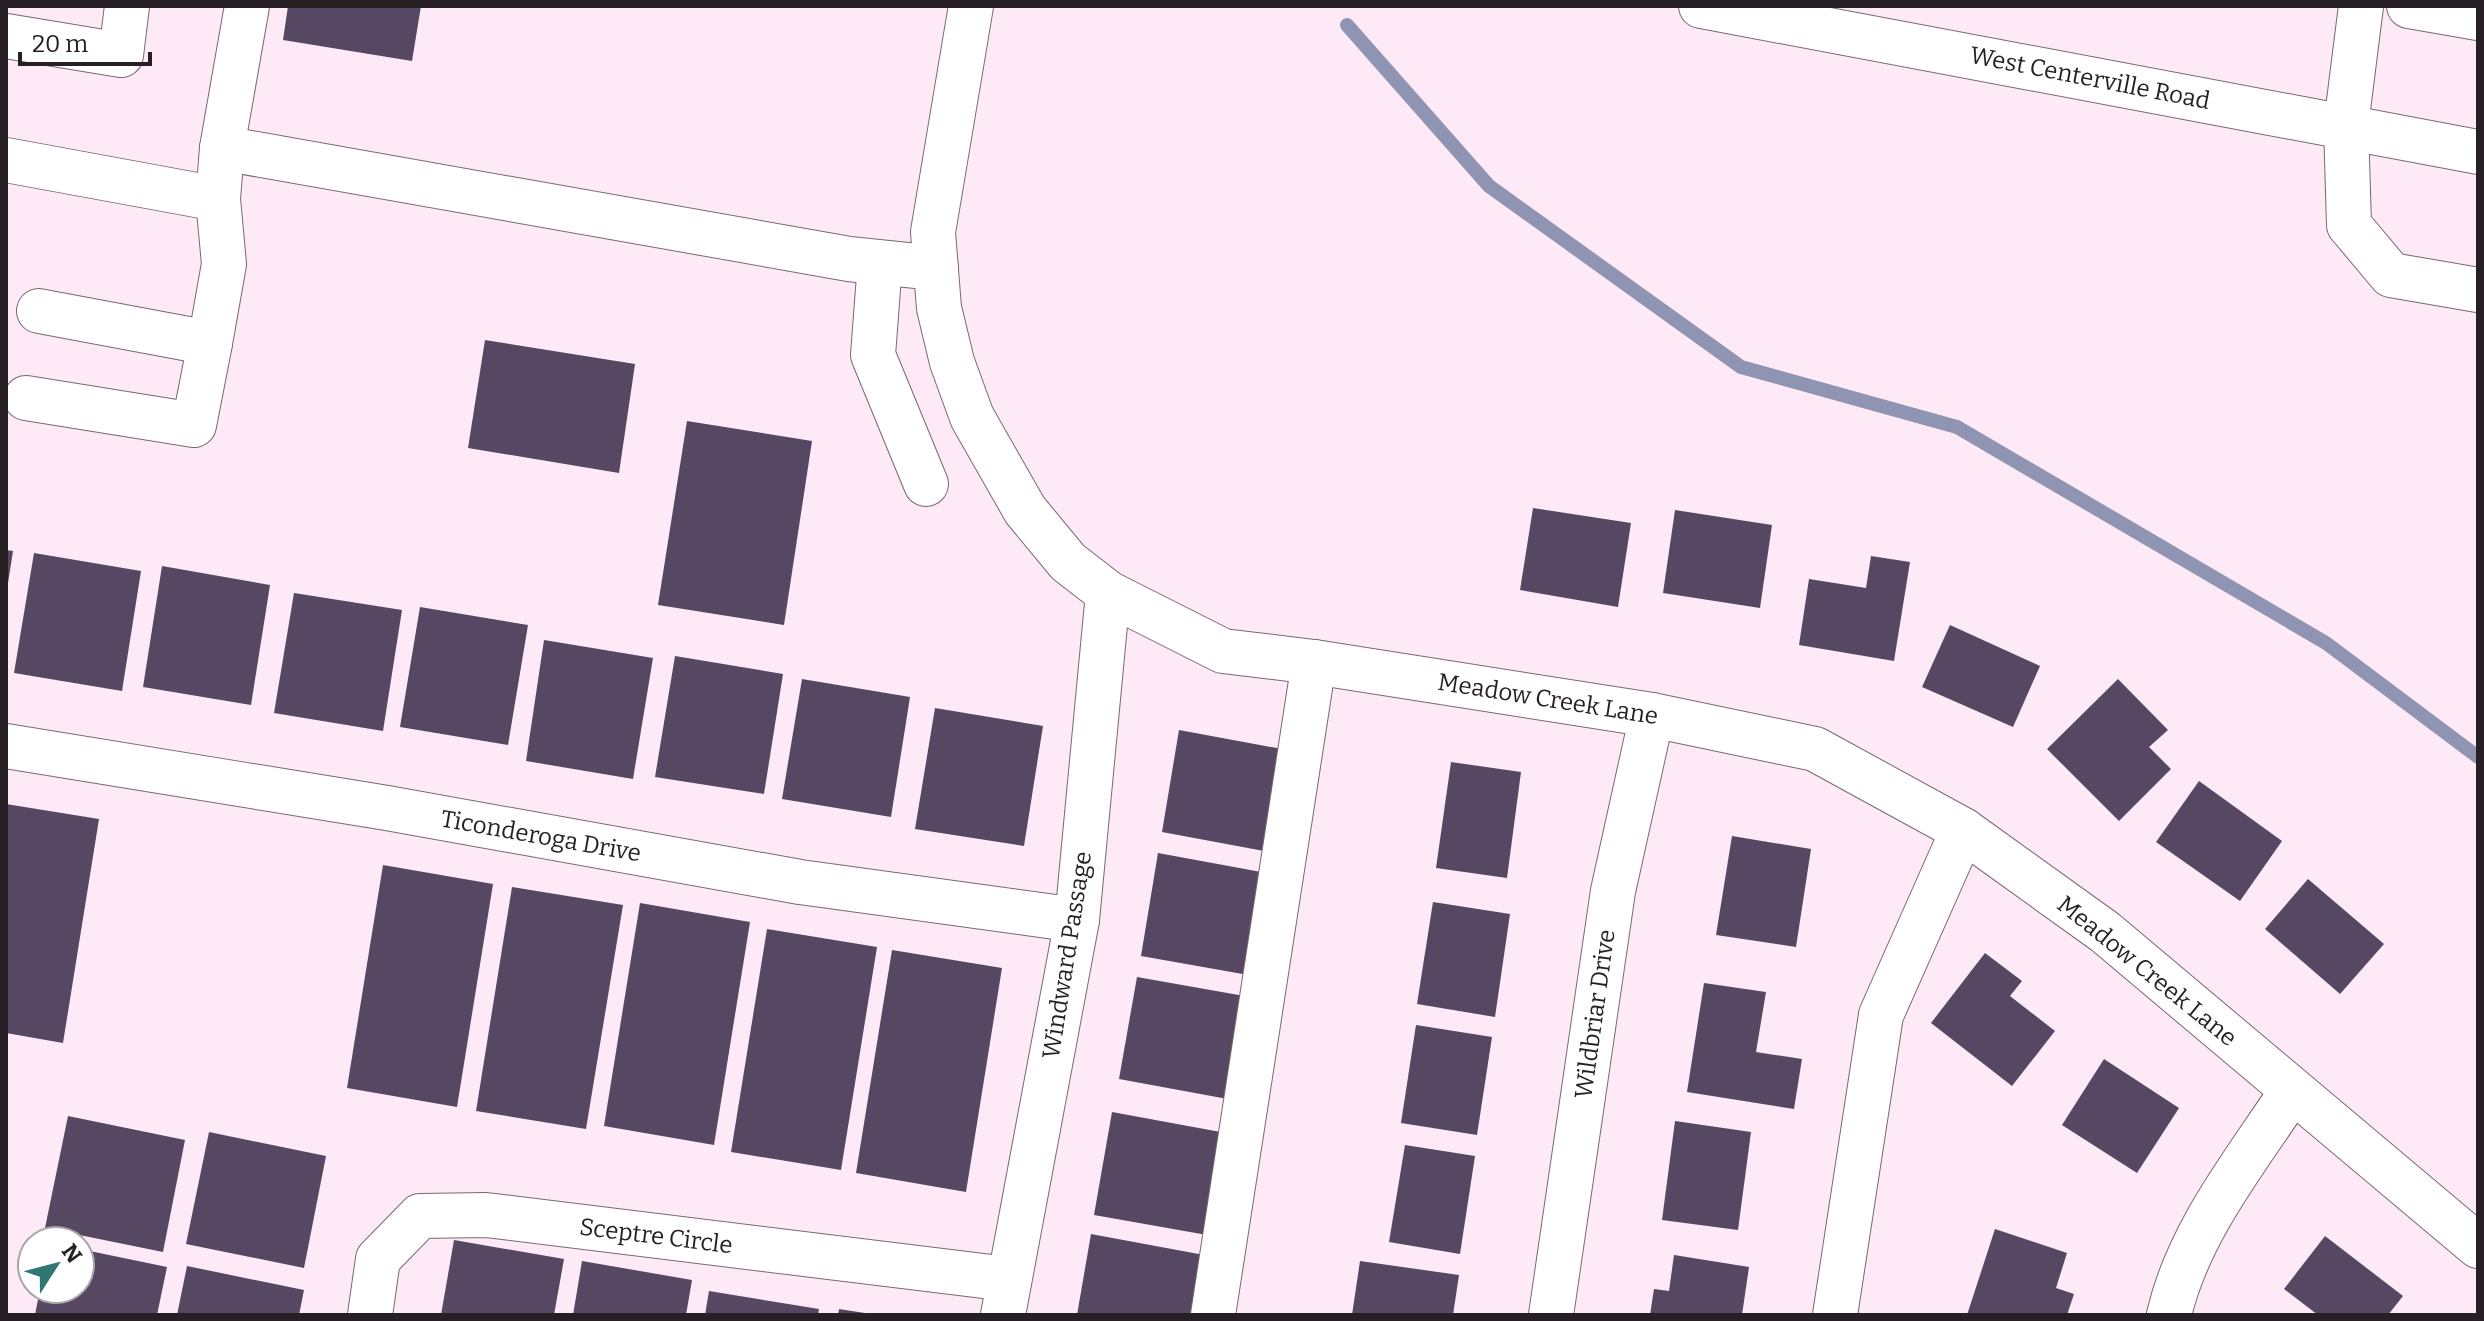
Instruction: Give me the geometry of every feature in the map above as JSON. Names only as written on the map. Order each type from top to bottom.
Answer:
[{"type":"street","points":[[6,36],[121,55],[127,6]]},
{"type":"street","points":[[26,398],[194,425],[224,264],[218,199],[222,148],[247,6]]},
{"type":"street","name":"Meadow Creek Lane","points":[[971,6],[933,232],[939,308],[952,362],[972,417],[1025,510],[1068,562],[1108,593],[1223,651],[1314,662],[1652,715],[1815,749],[1963,830],[2105,932],[2478,1246]]},
{"type":"street","points":[[2361,6],[2346,125],[2349,225],[2391,275],[2478,290]]},
{"type":"street","points":[[2409,6],[2478,18]]},
{"type":"street","name":"West Centerville Road","points":[[1717,7],[2478,152]]},
{"type":"street","points":[[222,148],[820,254],[936,268]]},
{"type":"street","points":[[6,160],[218,199]]},
{"type":"street","points":[[880,263],[873,355],[926,484]]},
{"type":"street","points":[[39,311],[210,343]]},
{"type":"street","name":"Windward Passage","points":[[1005,1297],[1077,920],[1108,593]]},
{"type":"street","points":[[1213,1315],[1314,662]]},
{"type":"street","name":"Wildbriar Drive","points":[[1551,1315],[1613,891],[1652,715]]},
{"type":"street","name":"Ticonderoga Drive","points":[[6,746],[387,808],[800,882],[1077,920]]},
{"type":"street","points":[[1835,1315],[1881,1015],[1963,830]]},
{"type":"street","points":[[2169,1315],[2175,1287],[2214,1209],[2292,1091]]},
{"type":"street","name":"Sceptre Circle","points":[[370,1315],[378,1259],[420,1216],[486,1215],[1005,1297]]},
{"type":"building","points":[[288,6],[421,6],[412,61],[283,40]]},
{"type":"building","points":[[485,340],[635,364],[619,473],[468,448]]},
{"type":"building","points":[[687,421],[812,441],[784,625],[658,605]]},
{"type":"building","points":[[1533,508],[1631,523],[1618,607],[1520,590]]},
{"type":"building","points":[[1675,510],[1772,525],[1760,608],[1663,593]]},
{"type":"building","points":[[6,550],[13,551],[8,583],[6,583]]},
{"type":"building","points":[[34,553],[141,571],[122,691],[14,673]]},
{"type":"building","points":[[1871,556],[1910,562],[1894,661],[1799,645],[1809,579],[1866,588]]},
{"type":"building","points":[[162,566],[270,585],[251,705],[143,687]]},
{"type":"building","points":[[294,593],[402,610],[383,731],[274,713]]},
{"type":"building","points":[[420,607],[528,625],[508,745],[400,727]]},
{"type":"building","points":[[1950,625],[2040,666],[2013,727],[1922,687]]},
{"type":"building","points":[[544,640],[653,658],[633,779],[526,761]]},
{"type":"building","points":[[675,656],[783,674],[764,794],[655,777]]},
{"type":"building","points":[[802,679],[910,697],[891,817],[782,799]]},
{"type":"building","points":[[2118,679],[2168,730],[2149,747],[2171,769],[2119,821],[2047,749]]},
{"type":"building","points":[[935,708],[1043,726],[1024,846],[915,829]]},
{"type":"building","points":[[1179,730],[1293,751],[1275,853],[1162,832]]},
{"type":"building","points":[[1451,762],[1521,772],[1507,878],[1436,868]]},
{"type":"building","points":[[2199,781],[2282,841],[2240,901],[2156,842]]},
{"type":"building","points":[[6,804],[99,819],[63,1043],[6,1033]]},
{"type":"building","points":[[1732,836],[1811,849],[1796,947],[1716,935]]},
{"type":"building","points":[[1158,853],[1272,874],[1254,976],[1141,956]]},
{"type":"building","points":[[383,865],[493,884],[457,1107],[347,1088]]},
{"type":"building","points":[[2308,879],[2384,944],[2340,994],[2265,929]]},
{"type":"building","points":[[512,887],[623,905],[586,1129],[476,1111]]},
{"type":"building","points":[[1433,902],[1510,914],[1495,1017],[1417,1004]]},
{"type":"building","points":[[640,903],[750,922],[714,1145],[604,1126]]},
{"type":"building","points":[[767,929],[877,947],[841,1170],[731,1152]]},
{"type":"building","points":[[892,950],[1002,968],[966,1192],[856,1173]]},
{"type":"building","points":[[1985,953],[2022,981],[2010,996],[2055,1031],[2012,1086],[1931,1023]]},
{"type":"building","points":[[1137,977],[1250,997],[1233,1100],[1119,1079]]},
{"type":"building","points":[[1704,983],[1766,992],[1756,1052],[1802,1059],[1794,1109],[1687,1092]]},
{"type":"building","points":[[1416,1025],[1492,1037],[1477,1135],[1401,1123]]},
{"type":"building","points":[[2104,1059],[2179,1108],[2137,1173],[2062,1125]]},
{"type":"building","points":[[1112,1112],[1226,1133],[1207,1235],[1094,1215]]},
{"type":"building","points":[[68,1116],[185,1140],[163,1252],[96,1238],[96,1225],[46,1225]]},
{"type":"building","points":[[1675,1121],[1751,1132],[1738,1230],[1662,1220]]},
{"type":"building","points":[[209,1132],[326,1156],[304,1268],[186,1244]]},
{"type":"building","points":[[1405,1145],[1475,1156],[1460,1254],[1389,1242]]},
{"type":"building","points":[[1995,1229],[2067,1253],[2056,1288],[2074,1294],[2067,1315],[1967,1315]]},
{"type":"building","points":[[1091,1234],[1204,1255],[1194,1315],[1077,1315]]},
{"type":"building","points":[[2325,1236],[2403,1296],[2388,1315],[2318,1315],[2284,1289]]},
{"type":"building","points":[[454,1240],[564,1259],[554,1315],[441,1315]]},
{"type":"building","points":[[96,1252],[167,1267],[157,1315],[35,1315],[37,1305],[96,1305]]},
{"type":"building","points":[[1674,1255],[1749,1267],[1742,1315],[1650,1315],[1654,1289],[1669,1291]]},
{"type":"building","points":[[582,1261],[692,1280],[686,1315],[573,1315]]},
{"type":"building","points":[[1360,1261],[1459,1275],[1453,1315],[1352,1315]]},
{"type":"building","points":[[187,1266],[304,1290],[299,1315],[177,1315]]},
{"type":"building","points":[[709,1291],[819,1309],[818,1315],[705,1315]]},
{"type":"building","points":[[839,1309],[865,1313],[865,1315],[838,1315]]},
{"type":"waterway","points":[[1347,25],[1489,186],[1741,367],[1957,427],[2326,643],[2478,757]]}]
